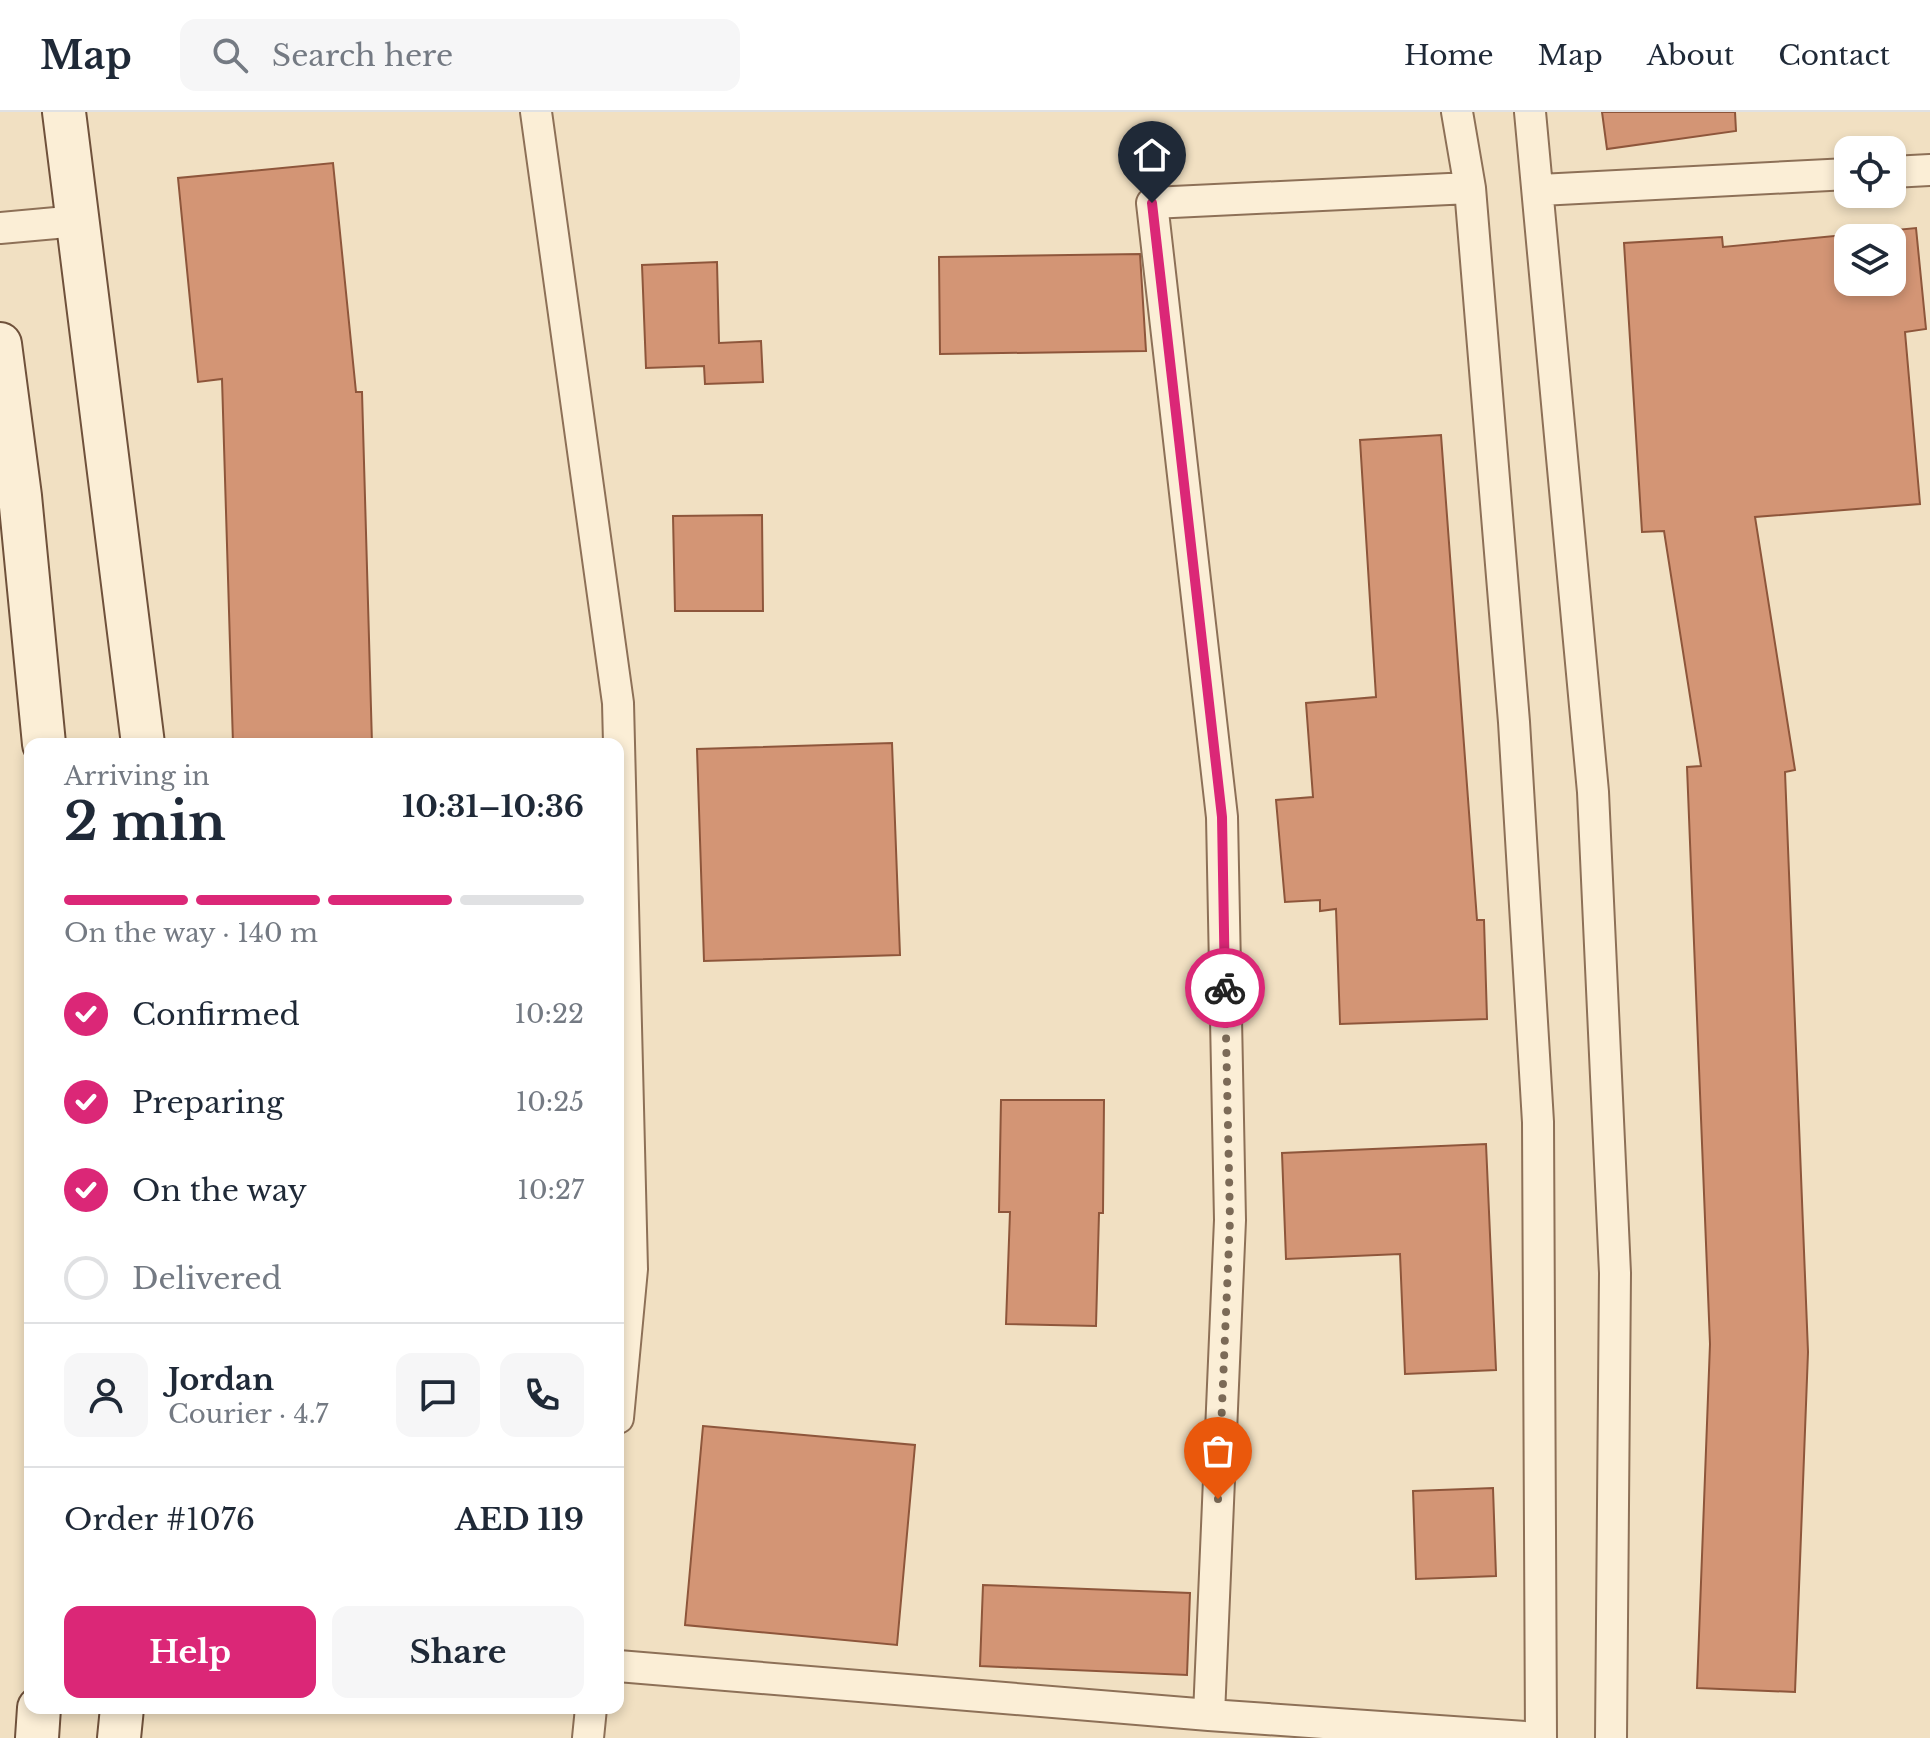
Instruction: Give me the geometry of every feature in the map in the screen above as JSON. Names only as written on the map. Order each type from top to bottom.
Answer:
[{"type":"main road","points":[[64,112],[142,738]]},
{"type":"main road","points":[[0,344],[20,496],[43,738]]},
{"type":"main road","points":[[37,1738],[39,1714]]},
{"type":"main road","points":[[119,1738],[121,1714]]},
{"type":"street","points":[[536,112],[618,703],[619,738]]},
{"type":"street","points":[[624,1666],[1209,1715],[1539,1738],[1538,1122],[1514,722],[1470,188],[1457,112]]},
{"type":"street","points":[[1530,112],[1540,190],[1593,792],[1615,1273],[1611,1738]]},
{"type":"street","points":[[1906,171],[1930,170]]},
{"type":"street","points":[[1540,190],[1834,175]]},
{"type":"street","points":[[1209,1715],[1230,1220],[1222,817],[1152,203],[1470,188]]},
{"type":"street","points":[[0,228],[78,221]]},
{"type":"street","points":[[624,946],[632,1269],[624,1354]]},
{"type":"street","points":[[588,1738],[590,1714]]},
{"type":"building","points":[[1602,112],[1735,112],[1736,131],[1607,149]]},
{"type":"building","points":[[333,163],[356,392],[362,392],[372,738],[233,738],[222,379],[198,382],[178,178]]},
{"type":"building","points":[[1916,228],[1926,329],[1905,332],[1920,504],[1755,517],[1795,770],[1785,772],[1808,1352],[1795,1692],[1697,1688],[1710,1344],[1687,767],[1701,766],[1664,531],[1642,532],[1624,243],[1722,237],[1723,247],[1834,236],[1834,296],[1906,296],[1906,229]]},
{"type":"building","points":[[1140,254],[1146,351],[940,354],[939,257]]},
{"type":"building","points":[[717,262],[719,343],[761,341],[763,382],[705,384],[704,366],[646,368],[642,265]]},
{"type":"building","points":[[1441,435],[1477,920],[1484,920],[1487,1019],[1340,1024],[1336,909],[1320,911],[1320,900],[1285,902],[1276,800],[1313,797],[1306,703],[1376,697],[1360,440]]},
{"type":"building","points":[[762,515],[763,611],[675,611],[673,516]]},
{"type":"building","points":[[892,743],[900,955],[704,961],[697,749]]},
{"type":"building","points":[[1001,1100],[1104,1100],[1103,1213],[1099,1213],[1096,1326],[1006,1324],[1010,1212],[999,1212]]},
{"type":"building","points":[[1486,1144],[1496,1370],[1405,1374],[1400,1254],[1286,1259],[1282,1153]]},
{"type":"building","points":[[703,1426],[915,1445],[897,1645],[685,1625]]},
{"type":"building","points":[[1493,1488],[1496,1576],[1416,1579],[1413,1491]]},
{"type":"building","points":[[983,1585],[1190,1593],[1187,1675],[980,1666]]},
{"type":"way so far","points":[[1218,1499],[1230,1220],[1225,988]]},
{"type":"route","points":[[1152,203],[1222,817],[1225,988]]}]
